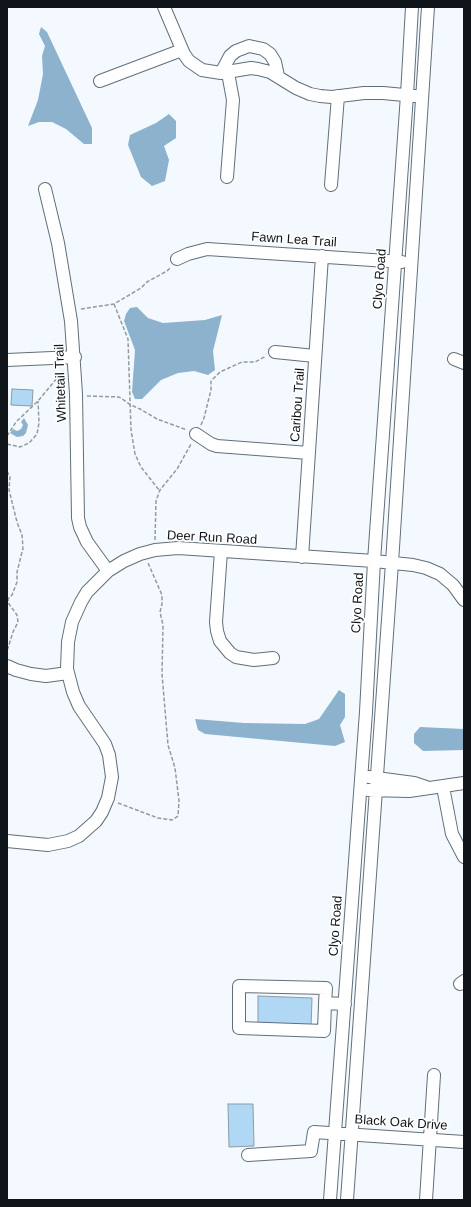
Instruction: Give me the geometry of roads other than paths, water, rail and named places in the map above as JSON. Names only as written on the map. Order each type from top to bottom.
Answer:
[{"type":"street","points":[[164,7],[182,50],[189,61],[196,67],[211,73],[225,73],[251,68],[270,72],[296,88],[310,94],[320,96],[383,92],[422,97]]},
{"type":"street","name":"Clyo Road","points":[[330,1200],[366,712],[374,561],[412,7]]},
{"type":"street","points":[[347,1200],[392,563],[428,7]]},
{"type":"street","points":[[227,177],[233,100],[225,73],[230,56],[236,51],[249,46],[263,49],[270,54],[275,62],[278,76]]},
{"type":"street","points":[[100,81],[182,50]]},
{"type":"street","points":[[331,185],[338,96]]},
{"type":"street","name":"Whitetail Trail","points":[[45,189],[58,243],[70,308],[75,358],[78,518],[80,527],[87,542],[108,571]]},
{"type":"street","name":"Fawn Lea Trail","points":[[177,259],[188,254],[207,249],[411,262]]},
{"type":"street","name":"Caribou Trail","points":[[302,556],[322,256]]},
{"type":"street","points":[[275,352],[315,356]]},
{"type":"street","points":[[7,360],[75,358]]},
{"type":"street","points":[[196,434],[211,444],[217,446],[309,453]]},
{"type":"street","name":"Deer Run Road","points":[[7,841],[48,845],[68,841],[79,836],[96,821],[108,798],[112,777],[109,755],[105,744],[79,706],[73,692],[68,673],[68,642],[72,622],[87,592],[108,571],[124,561],[140,554],[155,550],[178,548],[413,565],[436,572],[453,585],[464,600]]},
{"type":"street","points":[[221,551],[216,622],[220,641],[230,653],[236,657],[254,660],[273,658]]},
{"type":"street","points":[[7,666],[31,674],[46,676],[68,673]]},
{"type":"street","points":[[361,776],[414,783],[437,788]]},
{"type":"street","points":[[360,789],[409,791],[464,783]]},
{"type":"street","points":[[437,788],[452,834],[464,857]]},
{"type":"street","points":[[239,986],[326,988],[325,1003],[324,1031],[239,1028],[239,986]]},
{"type":"street","points":[[325,1003],[345,1004]]},
{"type":"street","points":[[426,1200],[434,1074]]},
{"type":"street","name":"Black Oak Drive","points":[[248,1155],[311,1151],[314,1132],[464,1142]]},
{"type":"water","points":[[41,27],[47,32],[92,128],[92,144],[84,144],[66,129],[52,122],[39,122],[28,126],[38,100],[43,74],[42,56],[45,46],[39,34]]},
{"type":"water","points":[[169,114],[176,121],[176,138],[164,146],[169,160],[165,181],[152,186],[141,177],[128,145],[130,135],[156,123]]},
{"type":"water","points":[[137,307],[148,318],[163,323],[205,320],[222,315],[213,351],[215,370],[208,375],[194,371],[178,373],[161,380],[142,399],[135,399],[132,392],[135,350],[124,321],[130,308]]},
{"type":"water","points":[[24,418],[28,425],[26,433],[23,436],[17,437],[10,433],[13,429],[17,431],[21,429],[23,425],[21,422]]},
{"type":"water","points":[[339,690],[345,694],[345,717],[340,725],[345,742],[335,746],[205,734],[198,730],[195,719],[244,723],[305,724],[319,719]]},
{"type":"water","points":[[420,727],[464,729],[464,750],[423,751],[414,743],[414,734]]}]
